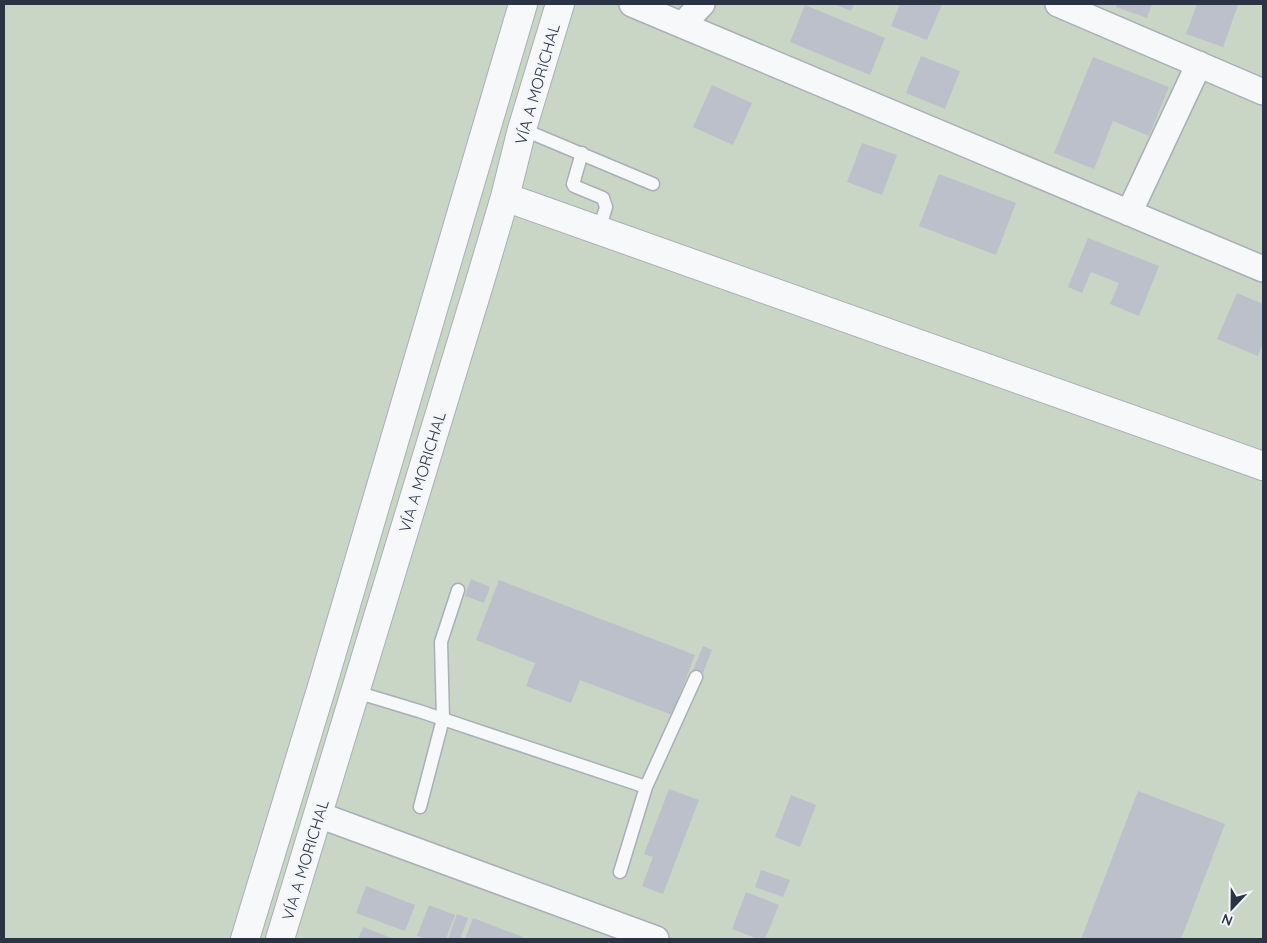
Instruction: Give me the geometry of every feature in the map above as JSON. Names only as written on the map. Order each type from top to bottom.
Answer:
[{"type":"street","name":"VÍA A MORICHAL","points":[[245,939],[326,674],[523,4]]},
{"type":"street","name":"VÍA A MORICHAL","points":[[280,939],[507,198],[522,129],[560,4]]},
{"type":"street","points":[[632,4],[1263,269]]},
{"type":"street","points":[[682,25],[702,4]]},
{"type":"street","points":[[1058,4],[1263,92]]},
{"type":"street","points":[[1129,213],[1199,64]]},
{"type":"street","points":[[507,198],[1263,466]]},
{"type":"street","points":[[319,815],[656,939]]},
{"type":"lane","points":[[522,129],[653,184]]},
{"type":"lane","points":[[582,154],[573,184],[603,198],[606,207],[599,230]]},
{"type":"lane","points":[[420,807],[443,719],[441,642],[458,590]]},
{"type":"lane","points":[[620,872],[646,786],[696,678]]},
{"type":"lane","points":[[356,692],[646,786]]},
{"type":"green space","points":[[4,4],[1263,4],[1263,939],[4,939]]},
{"type":"building","points":[[834,4],[854,4],[851,11]]},
{"type":"building","points":[[900,4],[942,4],[927,40],[891,26]]},
{"type":"building","points":[[1117,4],[1152,4],[1147,18],[1116,7]]},
{"type":"building","points":[[1197,4],[1238,5],[1223,47],[1186,34]]},
{"type":"building","points":[[805,5],[885,38],[870,75],[790,42]]},
{"type":"building","points":[[921,56],[960,71],[945,109],[906,93]]},
{"type":"building","points":[[1093,57],[1169,87],[1149,136],[1113,121],[1094,169],[1054,153]]},
{"type":"building","points":[[712,85],[752,103],[733,145],[693,127]]},
{"type":"building","points":[[862,143],[897,155],[882,195],[847,182]]},
{"type":"building","points":[[939,174],[1016,203],[996,255],[919,226]]},
{"type":"building","points":[[1088,238],[1159,266],[1139,316],[1110,304],[1119,283],[1091,272],[1082,293],[1068,287]]},
{"type":"building","points":[[1237,293],[1263,304],[1263,343],[1258,356],[1217,339]]},
{"type":"building","points":[[471,579],[490,587],[484,603],[465,596]]},
{"type":"building","points":[[499,580],[695,655],[672,715],[580,680],[571,703],[526,686],[535,663],[476,640]]},
{"type":"building","points":[[703,646],[712,650],[703,673],[693,670]]},
{"type":"building","points":[[669,789],[699,800],[663,894],[642,886],[653,857],[644,854]]},
{"type":"building","points":[[1138,791],[1225,824],[1181,939],[1081,939]]},
{"type":"building","points":[[791,795],[816,805],[800,847],[775,837]]},
{"type":"building","points":[[761,870],[790,880],[783,897],[755,887]]},
{"type":"building","points":[[366,886],[415,905],[405,931],[356,913]]},
{"type":"building","points":[[746,892],[779,905],[765,939],[758,939],[732,929]]},
{"type":"building","points":[[429,905],[455,915],[446,939],[427,939],[417,936]]},
{"type":"building","points":[[457,914],[468,918],[460,939],[448,939]]},
{"type":"building","points":[[473,918],[528,939],[465,939]]},
{"type":"building","points":[[363,927],[394,939],[358,939]]}]
